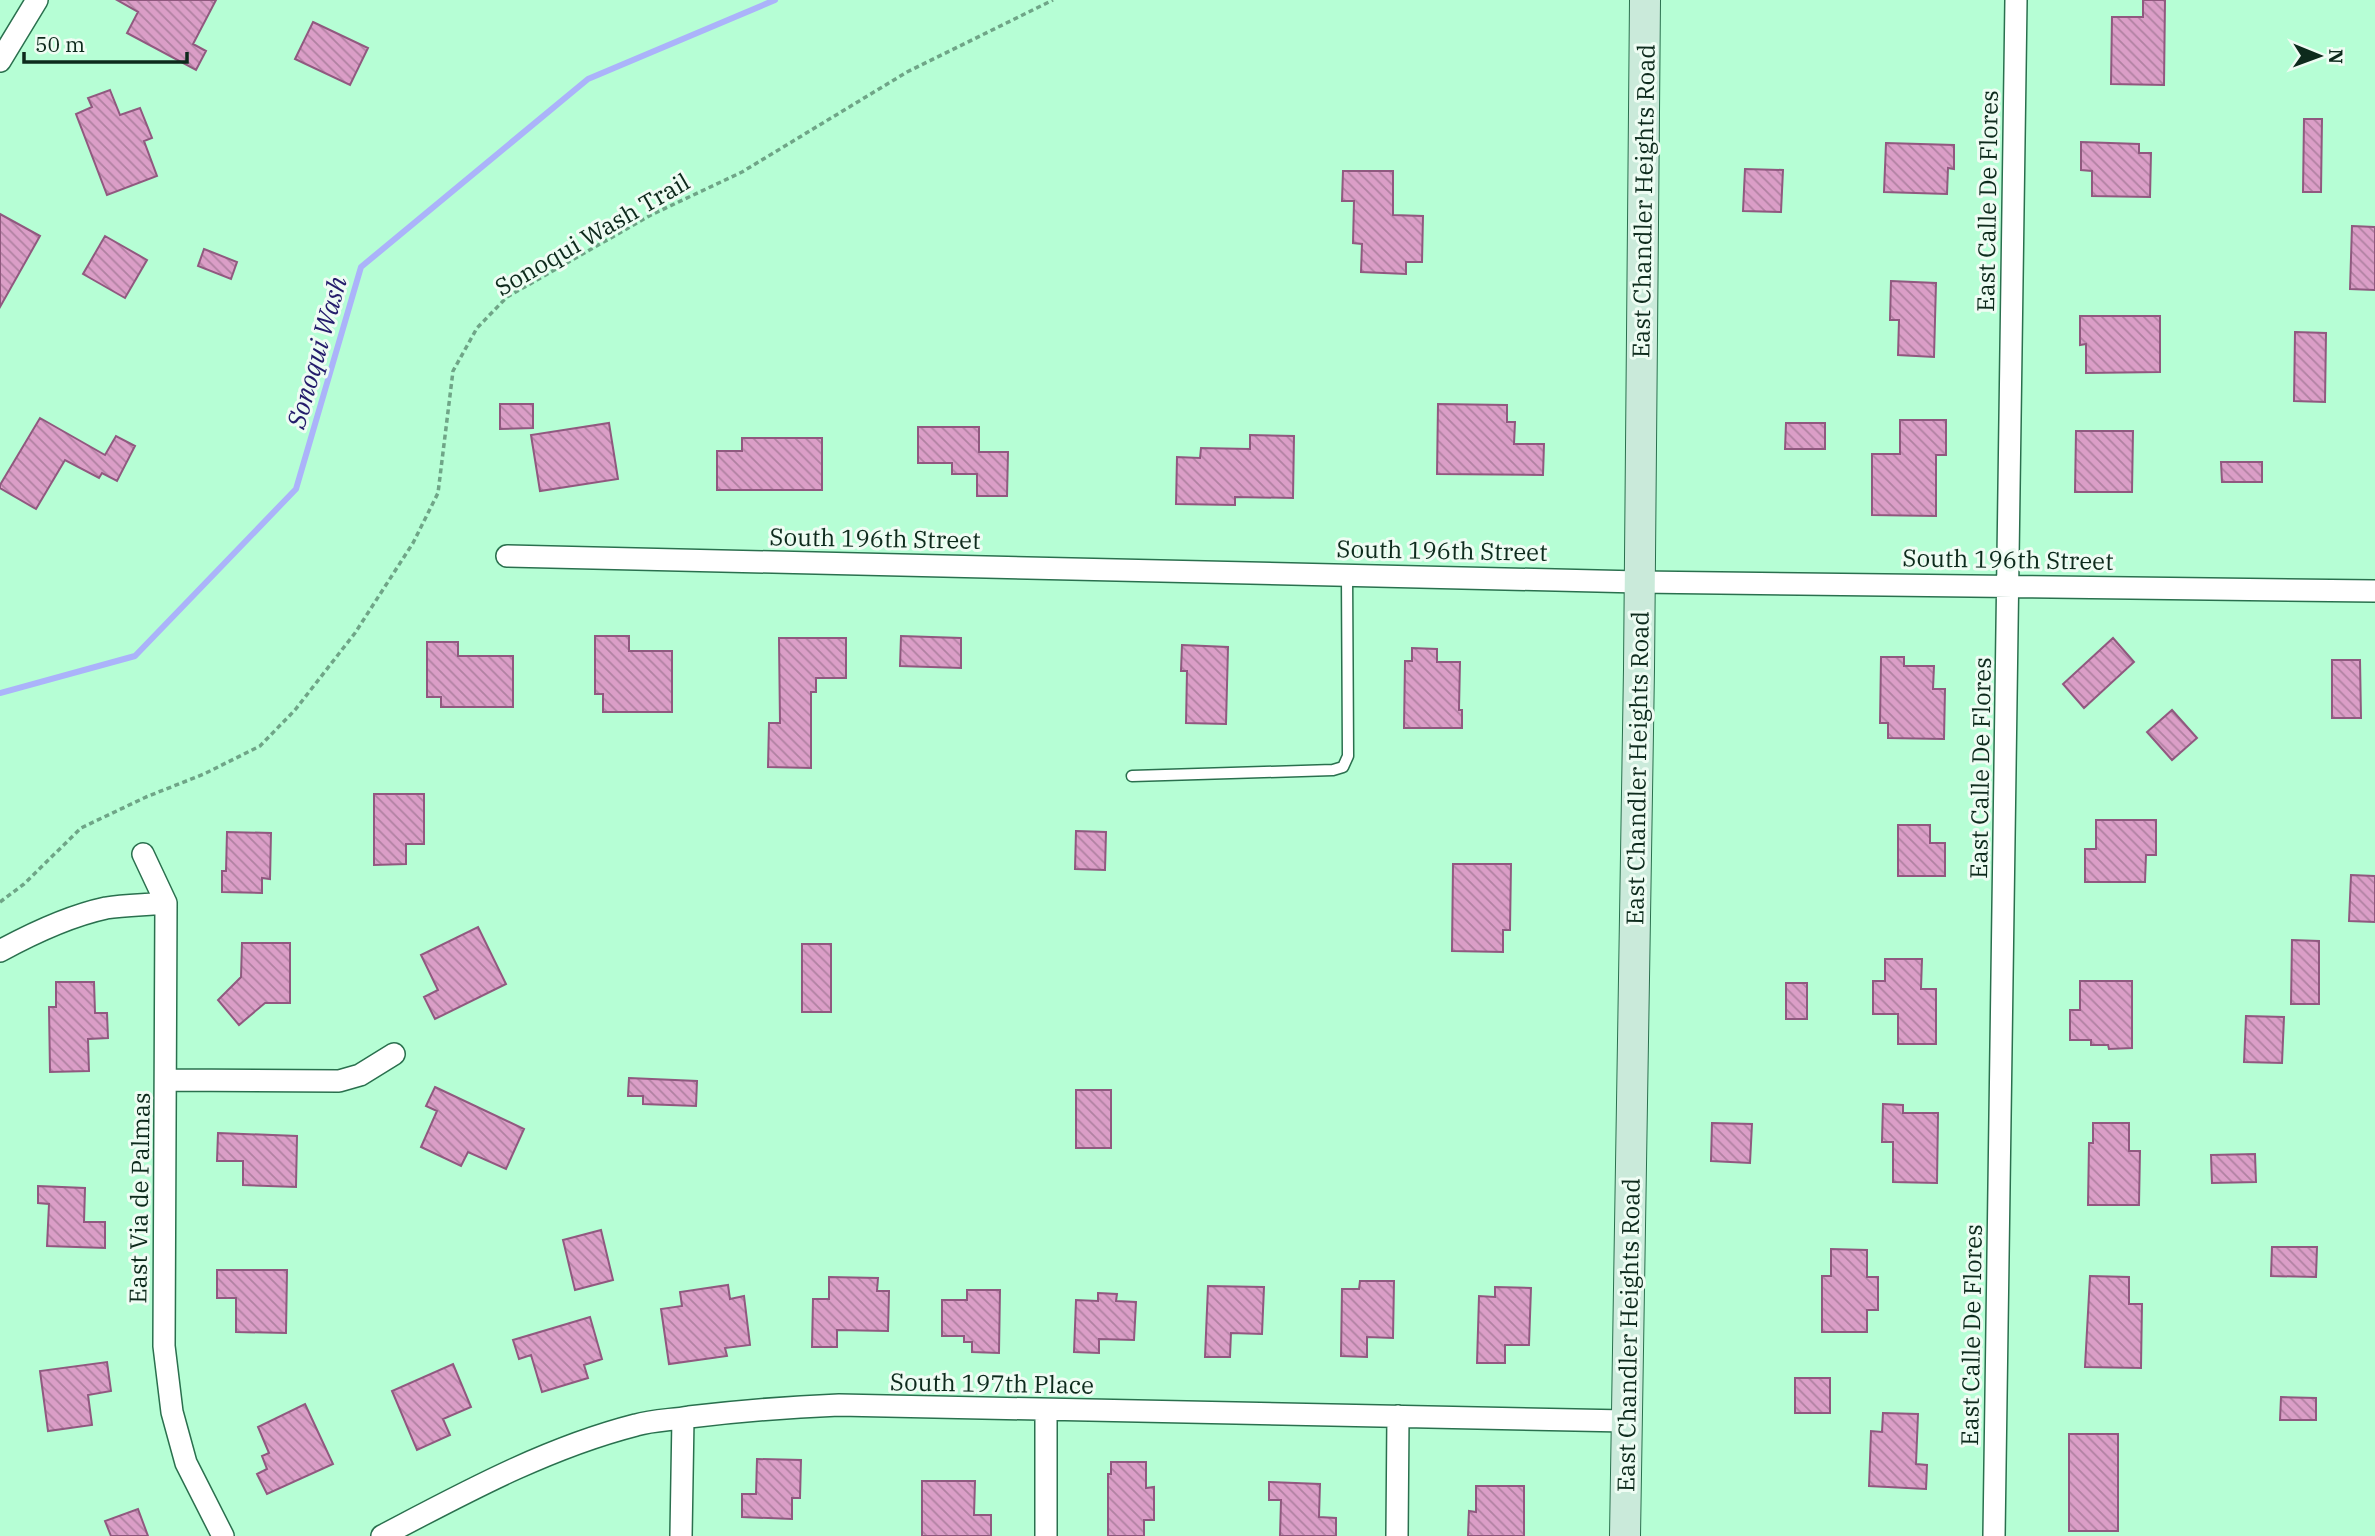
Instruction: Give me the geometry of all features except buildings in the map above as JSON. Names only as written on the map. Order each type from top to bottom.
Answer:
[{"type":"main road","name":"East Chandler Heights Road","points":[[1625,1536],[1645,0]]},
{"type":"street","points":[[0,61],[37,0]]},
{"type":"street","name":"East Calle De Flores","points":[[1994,1536],[2016,0]]},
{"type":"street","name":"South 196th Street","points":[[507,556],[1639,582],[2375,591]]},
{"type":"street","name":"East Via de Palmas","points":[[143,853],[166,903],[164,1346],[172,1412],[186,1463],[223,1536]]},
{"type":"street","points":[[0,951],[24,938],[106,908],[166,903]]},
{"type":"street","points":[[166,1080],[339,1081],[360,1075],[394,1054]]},
{"type":"street","name":"South 197th Place","points":[[382,1536],[543,1456],[640,1424],[779,1408],[839,1405],[1626,1421]]},
{"type":"street","points":[[1046,1410],[1046,1536]]},
{"type":"street","points":[[1397,1536],[1398,1416]]},
{"type":"street","points":[[681,1536],[683,1418]]},
{"type":"lane","points":[[1132,776],[1333,770],[1343,767],[1348,756],[1347,574]]},
{"type":"path","name":"Sonoqui Wash Trail","points":[[0,902],[24,884],[81,828],[146,797],[204,774],[260,746],[295,710],[355,633],[413,543],[438,493],[453,371],[477,328],[507,297],[651,215],[743,172],[908,72],[1053,0]]},
{"type":"waterway","name":"Sonoqui Wash","points":[[0,693],[135,656],[296,489],[361,267],[588,79],[775,0]]}]
